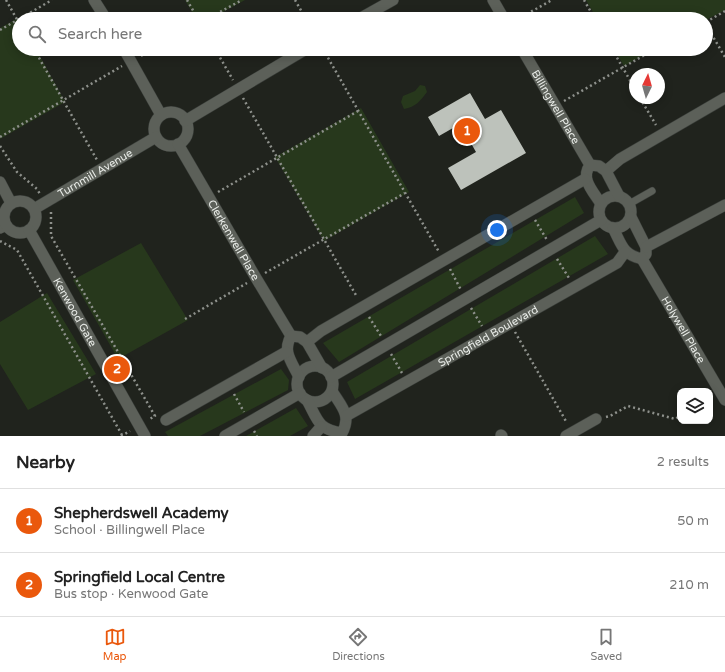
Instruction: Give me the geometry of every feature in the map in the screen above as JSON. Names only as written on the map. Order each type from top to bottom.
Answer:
[{"type":"street","points":[[94,0],[102,12]]},
{"type":"street","points":[[372,12],[393,0]]},
{"type":"street","points":[[493,0],[500,12]]},
{"type":"street","points":[[128,56],[161,115]]},
{"type":"street","points":[[185,121],[294,56]]},
{"type":"street","name":"Billingwell Place","points":[[526,56],[590,165]]},
{"type":"street","points":[[606,171],[620,158],[661,136],[725,98]]},
{"type":"street","points":[[172,112],[177,114],[185,121],[187,126],[186,136],[178,144],[170,146],[166,145],[156,137],[154,128],[158,118],[161,115],[172,112]]},
{"type":"street","name":"Turnmill Avenue","points":[[34,209],[156,137]]},
{"type":"street","name":"Clerkenwell Place","points":[[178,144],[291,336]]},
{"type":"street","points":[[601,204],[585,179],[586,170],[590,165],[599,166],[606,171],[619,196]]},
{"type":"street","points":[[306,342],[321,331],[365,311],[446,264],[585,179]]},
{"type":"street","points":[[0,182],[11,203]]},
{"type":"street","points":[[613,228],[625,252],[633,257],[642,259],[646,254],[646,246],[631,217],[631,208],[629,204],[624,198],[619,196],[611,196],[603,200],[599,212],[601,220],[605,224],[613,228],[618,228],[626,224],[631,217]]},
{"type":"street","points":[[24,201],[34,209],[36,218],[29,230],[19,233],[3,226],[3,215],[7,206],[11,203],[24,201]]},
{"type":"street","points":[[646,246],[725,205]]},
{"type":"street","points":[[331,377],[601,220]]},
{"type":"street","name":"Kenwood Gate","points":[[29,230],[145,436]]},
{"type":"street","name":"Springfield Boulevard","points":[[346,416],[617,264],[625,252]]},
{"type":"street","name":"Holywell Place","points":[[642,259],[725,400]]},
{"type":"street","points":[[225,436],[249,422],[304,397],[319,402],[324,400],[332,391],[333,386],[331,377],[326,370],[322,368],[306,342],[300,336],[291,336],[287,343],[286,352],[299,377],[298,388],[304,397],[321,427],[343,434],[346,425],[346,416],[332,391]]},
{"type":"street","points":[[166,420],[286,352]]},
{"type":"street","points":[[299,377],[306,369],[311,367],[322,368]]},
{"type":"street","points":[[569,434],[596,419]]},
{"type":"street","points":[[313,436],[321,427]]},
{"type":"lane","points":[[629,204],[652,191]]},
{"type":"path","points":[[6,0],[13,12]]},
{"type":"path","points":[[33,12],[52,0]]},
{"type":"path","points":[[187,0],[194,12]]},
{"type":"path","points":[[220,12],[242,0]]},
{"type":"path","points":[[295,0],[302,12]]},
{"type":"path","points":[[531,12],[552,0]]},
{"type":"path","points":[[584,0],[591,12]]},
{"type":"path","points":[[713,18],[725,11]]},
{"type":"path","points":[[0,30],[12,24]]},
{"type":"path","points":[[713,37],[725,57]]},
{"type":"path","points":[[38,56],[102,168]]},
{"type":"path","points":[[0,137],[140,56]]},
{"type":"path","points":[[219,56],[377,330]]},
{"type":"path","points":[[327,56],[488,337]]},
{"type":"path","points":[[616,56],[629,79]]},
{"type":"path","points":[[555,106],[642,56]]},
{"type":"path","points":[[643,104],[661,136]]},
{"type":"path","points":[[209,197],[358,110]]},
{"type":"path","points":[[0,146],[17,172],[37,189],[51,212],[51,236],[155,416],[122,436],[18,250],[0,240]]},
{"type":"path","points":[[185,319],[405,193]]},
{"type":"path","points":[[510,324],[569,434]]},
{"type":"path","points":[[228,385],[249,422]]},
{"type":"path","points":[[596,419],[610,416],[628,406],[675,419],[677,418]]},
{"type":"green space","points":[[185,0],[245,0],[223,12],[192,12]]},
{"type":"green space","points":[[586,0],[725,0],[725,10],[713,16],[713,12],[593,12]]},
{"type":"green space","points":[[12,21],[12,56],[40,56],[65,102],[0,139],[0,28]]},
{"type":"green space","points":[[618,56],[642,56],[624,66]]},
{"type":"green space","points":[[420,85],[425,86],[427,92],[415,105],[404,109],[401,102],[403,96],[415,91]]},
{"type":"green space","points":[[361,108],[409,192],[324,241],[275,157]]},
{"type":"green space","points":[[575,197],[584,213],[339,362],[323,343]]},
{"type":"green space","points":[[595,236],[608,254],[355,399],[347,382]]},
{"type":"green space","points":[[141,243],[188,320],[118,359],[73,280]]},
{"type":"green space","points":[[47,293],[96,374],[28,410],[0,364],[0,322]]},
{"type":"green space","points":[[281,369],[289,380],[288,390],[200,436],[168,436],[165,432]]},
{"type":"green space","points":[[296,408],[308,426],[290,436],[246,436]]},
{"type":"building","points":[[470,93],[485,119],[501,110],[526,153],[461,190],[448,168],[476,152],[460,124],[439,136],[428,117]]},
{"type":"place","name":"Shepherdswell Academy","points":[[467,131]]},
{"type":"place","name":"Springfield Local Centre","points":[[117,369]]}]
